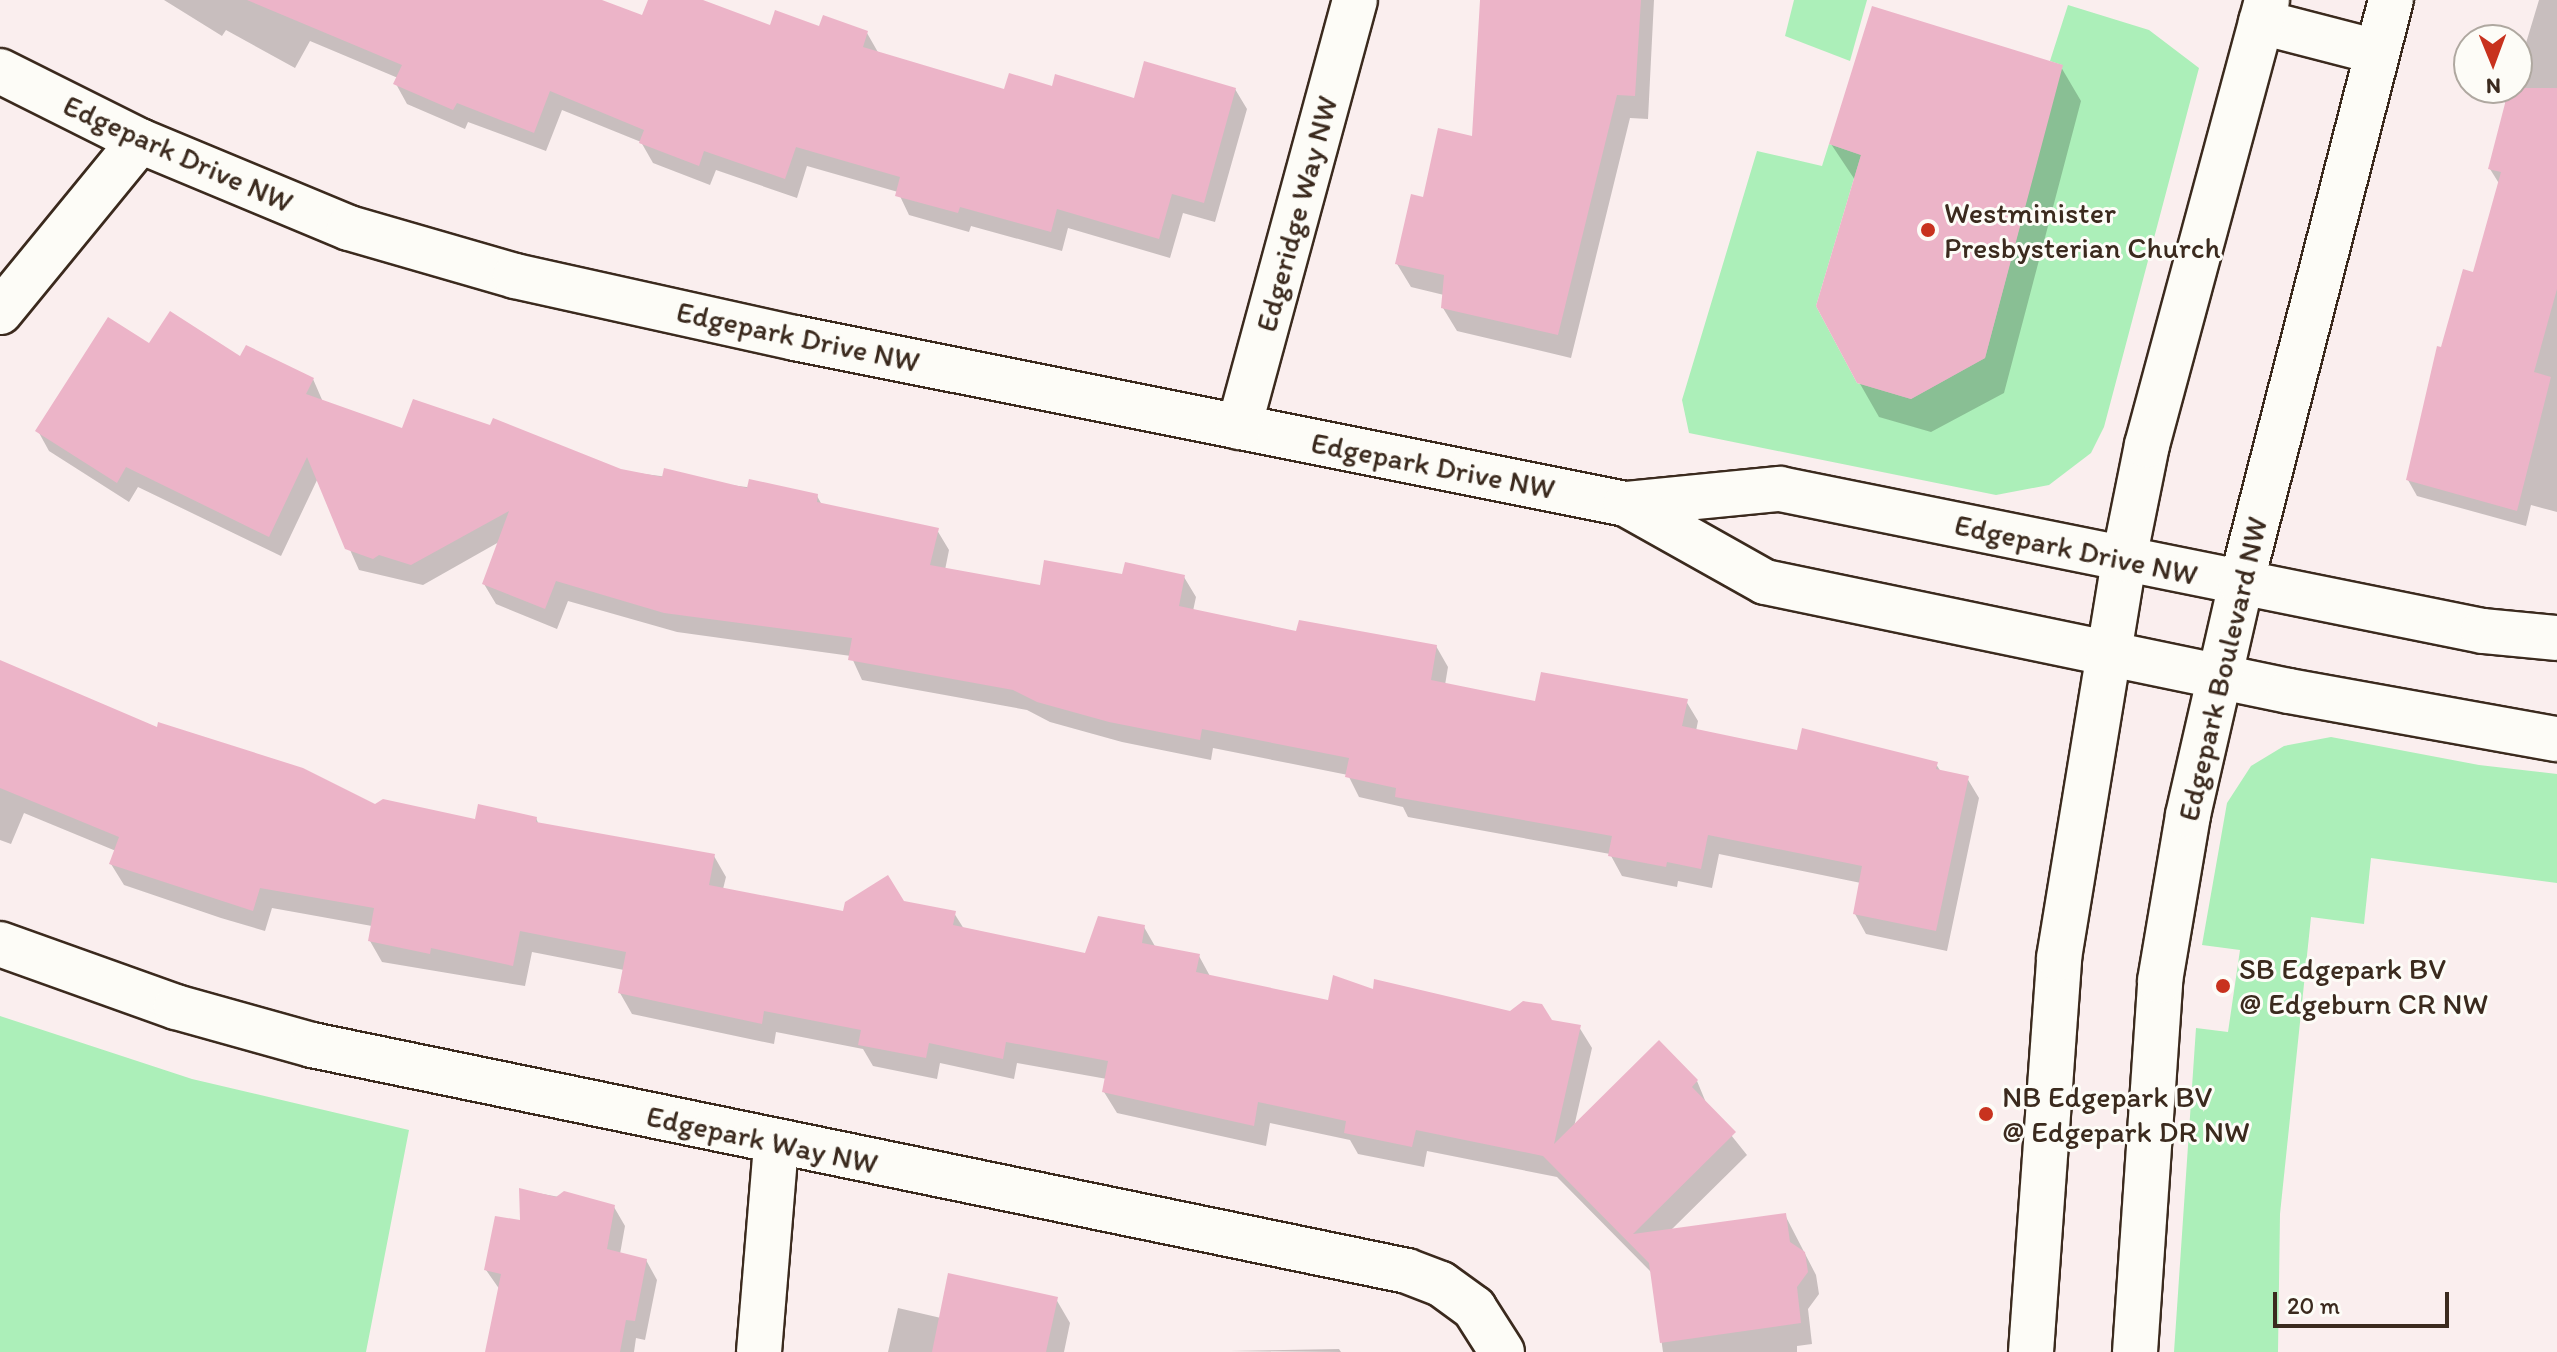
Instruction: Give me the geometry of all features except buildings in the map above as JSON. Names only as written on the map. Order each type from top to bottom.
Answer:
[{"type":"street","name":"Edgeridge Way NW","points":[[1239,427],[1355,0]]},
{"type":"street","name":"Edgepark Boulevard NW","points":[[2135,1352],[2160,981],[2188,815],[2241,584],[2391,0]]},
{"type":"street","points":[[2031,1352],[2059,958],[2124,559],[2147,445],[2264,11],[2377,52]]},
{"type":"street","name":"Edgepark Drive NW","points":[[0,71],[140,141],[349,228],[515,276],[1626,504],[1780,489],[2483,631],[2557,638]]},
{"type":"street","points":[[0,312],[140,141]]},
{"type":"street","name":"Edgepark Drive NW","points":[[1626,504],[1765,582],[2219,677],[2557,739]]},
{"type":"street","name":"Edgepark Way NW","points":[[0,944],[176,1007],[312,1045],[776,1144],[1407,1271],[1441,1284],[1474,1308],[1502,1352]]},
{"type":"street","points":[[759,1352],[776,1144]]},
{"type":"green space","points":[[1794,0],[1867,0],[1850,61],[1785,36]]},
{"type":"green space","points":[[2068,5],[2149,30],[2199,68],[2104,427],[2091,453],[2049,485],[1996,495],[1689,433],[1682,400],[1757,151],[1822,166],[1829,144],[1861,155],[1816,306],[1857,383],[1911,399],[1985,358],[2062,65],[2050,61]]},
{"type":"green space","points":[[2331,737],[2479,765],[2557,774],[2557,883],[2371,858],[2364,924],[2311,917],[2280,1214],[2278,1352],[2174,1352],[2196,1028],[2228,1032],[2240,950],[2202,945],[2227,803],[2251,766],[2284,746]]},
{"type":"green space","points":[[0,1016],[192,1079],[409,1130],[366,1352],[0,1352]]},
{"type":"place","name":"Westminister Presbysterian Church","points":[[1928,230]]},
{"type":"place","name":"SB Edgepark BV @ Edgeburn CR NW","points":[[2223,986]]},
{"type":"place","name":"NB Edgepark BV @ Edgepark DR NW","points":[[1986,1114]]}]
